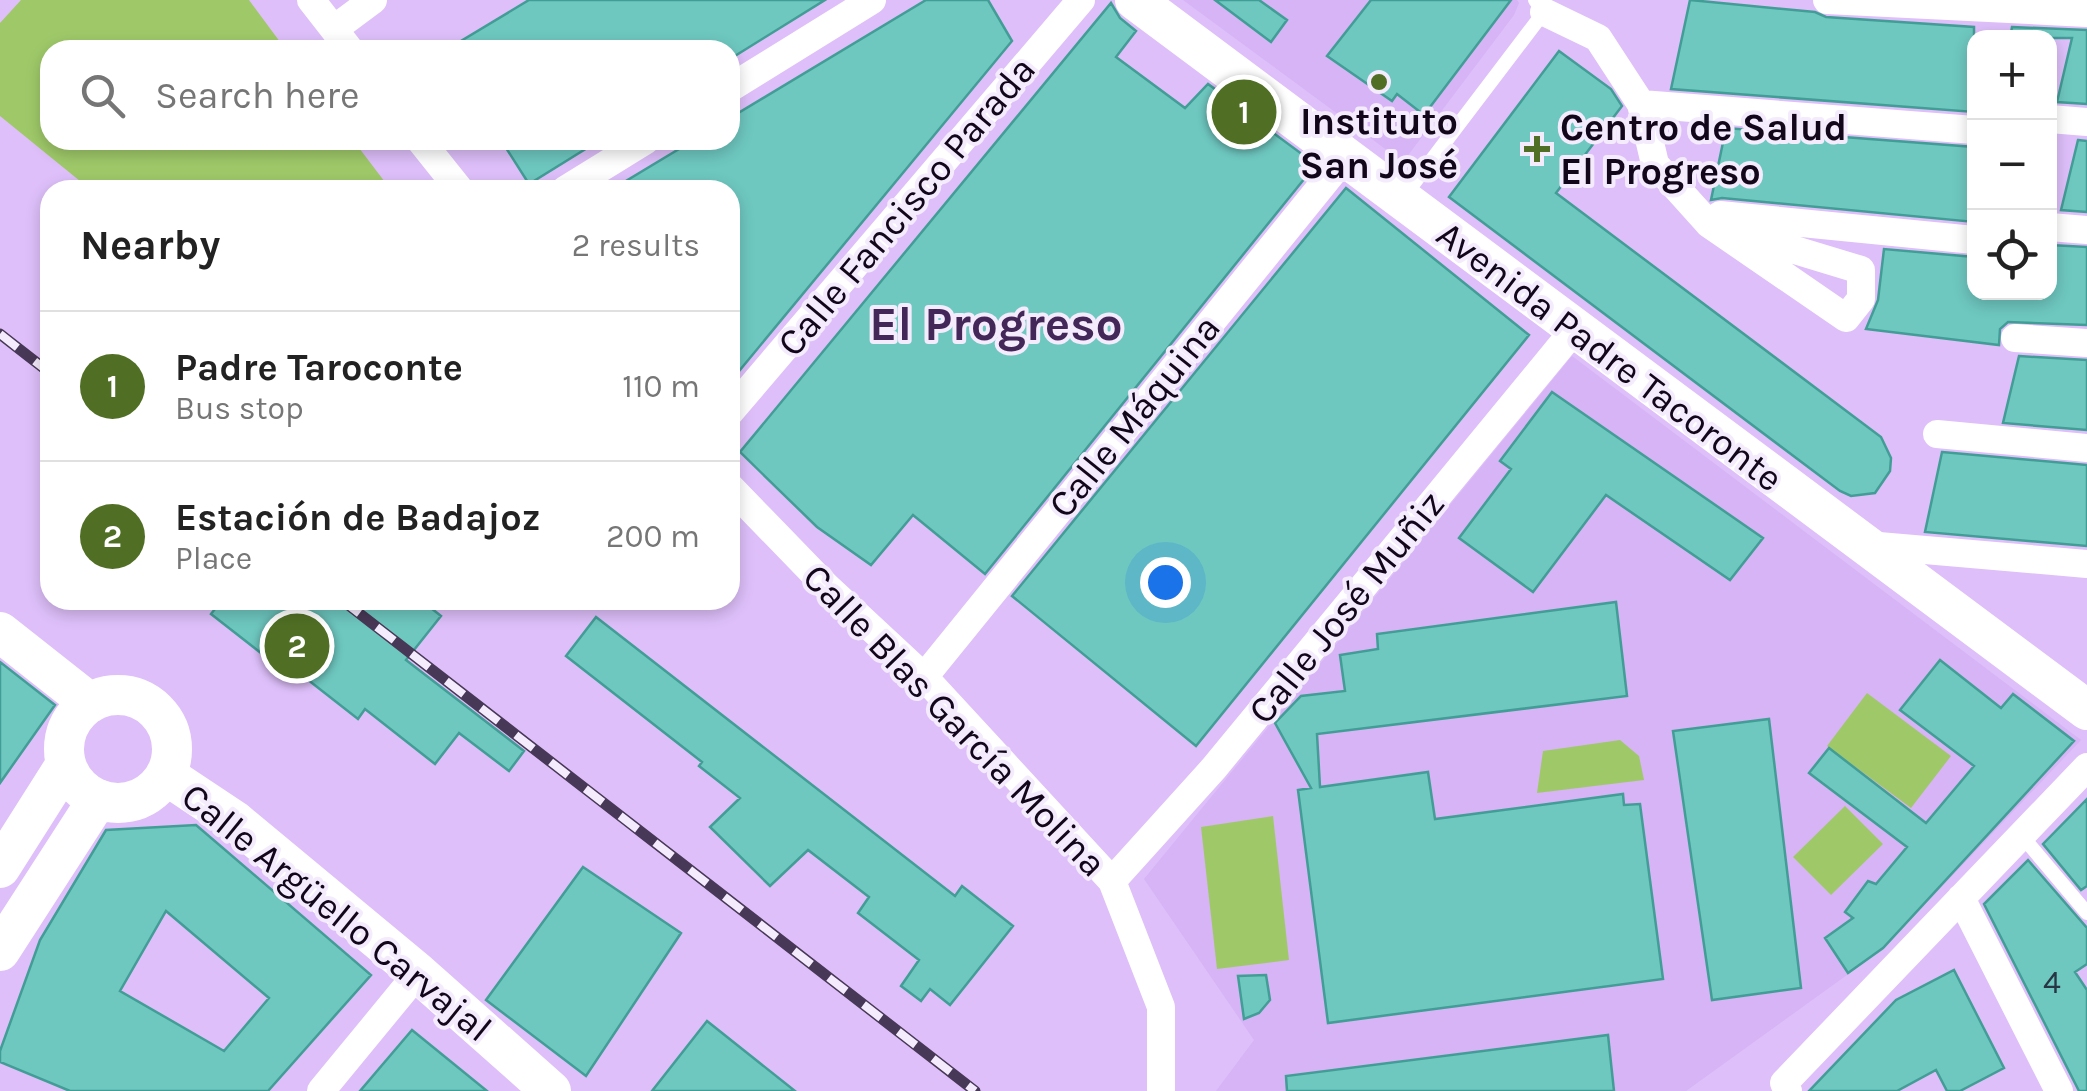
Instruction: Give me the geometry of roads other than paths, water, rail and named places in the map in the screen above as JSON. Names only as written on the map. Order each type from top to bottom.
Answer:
[{"type":"main road","name":"Avenida Padre Tacoronte","points":[[1136,0],[2087,710]]},
{"type":"main road","points":[[0,632],[90,703]]},
{"type":"main road","points":[[0,868],[66,764],[68,729],[90,703],[125,696],[156,710],[172,741],[166,774],[144,797],[113,803],[98,799],[84,791],[66,764]]},
{"type":"main road","name":"Calle Argüello Carvajal","points":[[166,774],[235,821],[418,973],[550,1091]]},
{"type":"main road","points":[[0,951],[98,799]]},
{"type":"street","points":[[310,0],[342,40],[372,0]]},
{"type":"street","points":[[740,82],[872,0]]},
{"type":"street","name":"Calle Fancisco Parada","points":[[740,400],[1082,0]]},
{"type":"street","points":[[1828,0],[2087,14]]},
{"type":"street","points":[[1539,6],[1598,38],[1641,104],[1654,164],[1703,218],[1846,318],[1861,299],[1861,270],[1703,218]]},
{"type":"street","points":[[1641,104],[1967,129]]},
{"type":"street","points":[[2057,119],[2087,122]]},
{"type":"street","points":[[428,150],[452,180]]},
{"type":"street","points":[[581,180],[630,150]]},
{"type":"street","name":"Calle Máquina","points":[[924,676],[1345,156]]},
{"type":"street","points":[[1703,218],[1967,239]]},
{"type":"street","points":[[2057,228],[2087,230]]},
{"type":"street","name":"Calle José Muñiz","points":[[1112,881],[1214,768],[1574,330]]},
{"type":"street","points":[[2015,338],[2087,343]]},
{"type":"street","points":[[1937,434],[2087,448]]},
{"type":"street","name":"Calle Blas García Molina","points":[[740,497],[826,586],[924,676],[1112,881],[1161,1007],[1161,1091]]},
{"type":"street","points":[[1860,544],[2087,564]]},
{"type":"street","points":[[1786,1087],[2087,767]]},
{"type":"street","points":[[1961,898],[2059,1091]]},
{"type":"street","points":[[321,1091],[418,973]]},
{"type":"lane","points":[[1402,200],[1539,6]]},
{"type":"lane","points":[[2022,836],[2087,913]]},
{"type":"railway","points":[[0,334],[40,365]]},
{"type":"railway","points":[[355,610],[975,1091]]},
{"type":"place","name":"Instituto San José","points":[[1379,82]]},
{"type":"place","name":"Padre Taroconte","points":[[1244,112]]},
{"type":"place","name":"Centro de Salud El Progreso","points":[[1537,149]]},
{"type":"place","name":"Estación de Badajoz","points":[[297,646]]},
{"type":"district","name":"El Progreso","points":[[996,323]]}]
